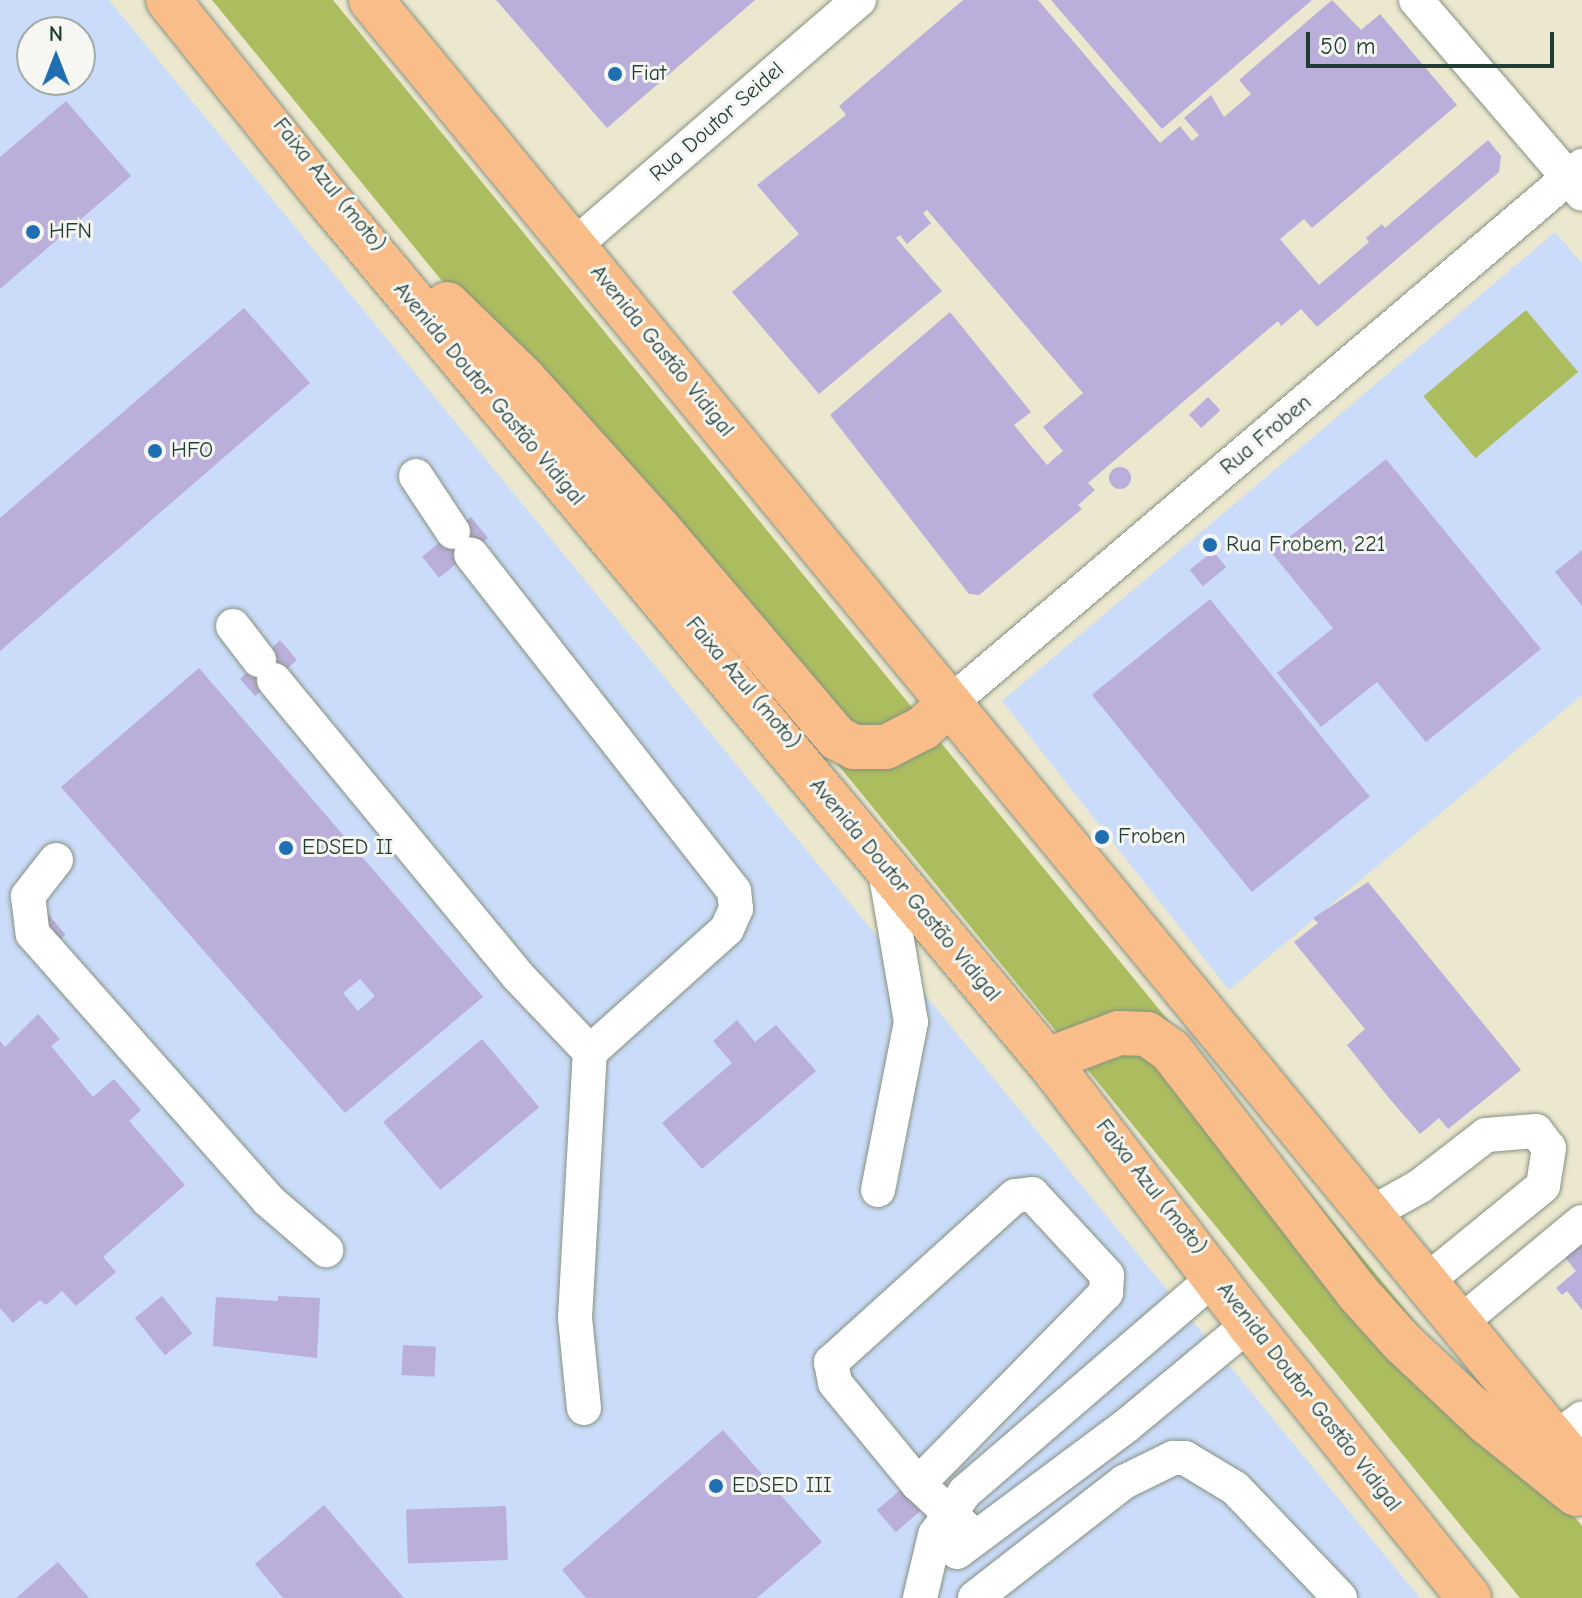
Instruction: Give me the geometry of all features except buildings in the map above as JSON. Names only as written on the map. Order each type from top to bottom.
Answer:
[{"type":"highway","points":[[168,0],[325,196],[524,379],[837,738],[854,747],[886,747],[923,728],[949,704],[1424,1283],[1573,1443]]},
{"type":"highway","name":"Avenida Gastão Vidigal","points":[[371,0],[576,244],[949,704]]},
{"type":"highway","name":"Avenida Doutor Gastão Vidigal","points":[[325,196],[1049,1059],[1249,1324],[1469,1598]]},
{"type":"highway","points":[[1049,1059],[1100,1038],[1136,1032],[1171,1051],[1357,1292],[1403,1343],[1488,1423],[1582,1500]]},
{"type":"street","name":"Faixa Azul (moto)","points":[[178,0],[1049,1059],[1255,1323],[1480,1598]]},
{"type":"street","name":"Rua Doutor Seidel","points":[[576,244],[859,0]]},
{"type":"street","points":[[1416,0],[1577,179]]},
{"type":"street","name":"Rua Froben","points":[[949,704],[1577,179]]},
{"type":"street","points":[[416,476],[462,543],[734,891],[736,909],[727,929],[590,1052],[575,1318],[584,1408]]},
{"type":"street","points":[[233,626],[517,975],[590,1052]]},
{"type":"street","points":[[56,860],[28,896],[33,934],[268,1200],[326,1250]]},
{"type":"street","points":[[878,1190],[911,1022],[884,865]]},
{"type":"street","points":[[1368,1215],[1420,1186],[1486,1135],[1536,1131],[1549,1148],[1543,1186],[1424,1283]]},
{"type":"street","points":[[918,1484],[1106,1293],[1107,1275],[1032,1194],[1015,1196],[831,1362],[835,1383],[918,1484],[974,1536]]},
{"type":"street","points":[[1461,1322],[1582,1222]]},
{"type":"street","points":[[921,1589],[946,1513],[1215,1277]]},
{"type":"street","points":[[921,1589],[974,1536],[1126,1426],[1249,1324]]},
{"type":"street","points":[[975,1598],[1124,1482],[1173,1458],[1185,1458],[1235,1488],[1340,1598]]},
{"type":"shaded area","points":[[0,0],[109,0],[1420,1598],[0,1598]]},
{"type":"shaded area","points":[[1555,232],[1582,263],[1582,695],[1229,990],[1002,701]]},
{"type":"green space","points":[[212,0],[333,0],[1582,1526],[1582,1598],[1520,1598]]},
{"type":"green space","points":[[1526,310],[1578,372],[1475,458],[1423,396]]},
{"type":"place","name":"Fiat","points":[[615,74]]},
{"type":"place","name":"HFN","points":[[33,232]]},
{"type":"place","name":"HFO","points":[[155,451]]},
{"type":"place","name":"Rua Frobem, 221","points":[[1210,545]]},
{"type":"place","name":"Froben","points":[[1102,837]]},
{"type":"place","name":"EDSED II","points":[[286,848]]},
{"type":"place","name":"EDSED III","points":[[716,1486]]}]
